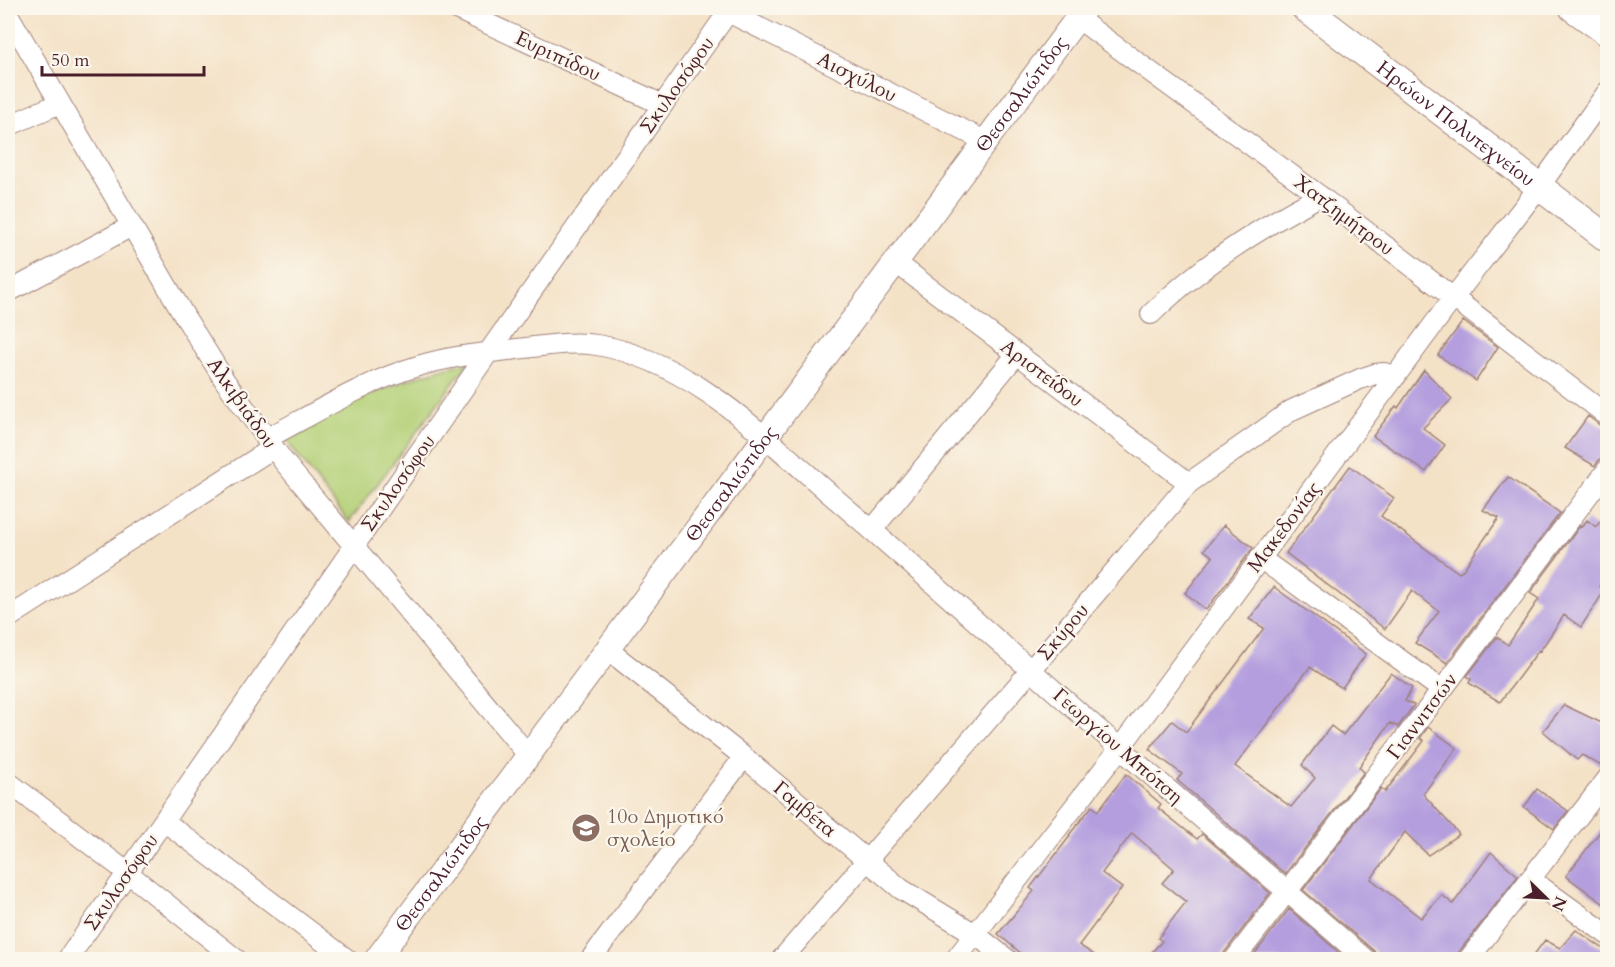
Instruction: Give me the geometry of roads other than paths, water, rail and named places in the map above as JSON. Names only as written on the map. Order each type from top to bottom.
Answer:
[{"type":"main road","name":"Ηρώων Πολυτεχνείου","points":[[1305,8],[1608,239]]},
{"type":"main road","points":[[1574,8],[1608,33]]},
{"type":"street","name":"Ευριπίδου","points":[[454,8],[663,105]]},
{"type":"street","name":"Σκυλοσόφου","points":[[67,960],[488,352],[729,10]]},
{"type":"street","name":"Αισχύλου","points":[[729,10],[986,141]]},
{"type":"street","name":"Θεσσαλιώτιδος","points":[[376,960],[1081,13]]},
{"type":"street","name":"Χατζημήτρου","points":[[1081,13],[1608,416]]},
{"type":"street","name":"Αλκιβιάδου","points":[[8,14],[225,381],[269,443],[528,755]]},
{"type":"street","name":"Μακεδονίας","points":[[955,960],[1120,748],[1454,297],[1539,187],[1608,91]]},
{"type":"street","points":[[8,126],[60,103]]},
{"type":"street","points":[[1151,314],[1181,285],[1200,271],[1254,234],[1320,196]]},
{"type":"street","points":[[8,292],[132,226]]},
{"type":"street","name":"Αριστείδου","points":[[895,262],[1189,483]]},
{"type":"street","name":"Γεωργίου Μπότση","points":[[8,618],[269,443],[365,387],[434,362],[488,352],[563,344],[600,345],[678,373],[722,402],[1366,960]]},
{"type":"street","points":[[872,530],[1017,354]]},
{"type":"street","name":"Σκύρου","points":[[781,960],[1189,483],[1292,410],[1375,374],[1384,373],[1396,376]]},
{"type":"street","name":"Γιαννιτσών","points":[[1234,960],[1442,690],[1608,469]]},
{"type":"street","points":[[1260,558],[1442,690]]},
{"type":"street","name":"Γαμβέτα","points":[[607,650],[744,757],[901,889],[975,934],[1008,960]]},
{"type":"street","points":[[590,960],[744,757]]},
{"type":"street","points":[[1468,960],[1608,777]]},
{"type":"street","points":[[8,782],[237,960]]},
{"type":"street","points":[[164,821],[348,960]]},
{"type":"street","points":[[1530,879],[1608,935]]},
{"type":"place","name":"10ο Δημοτικό σχολείο","points":[[586,828]]}]
